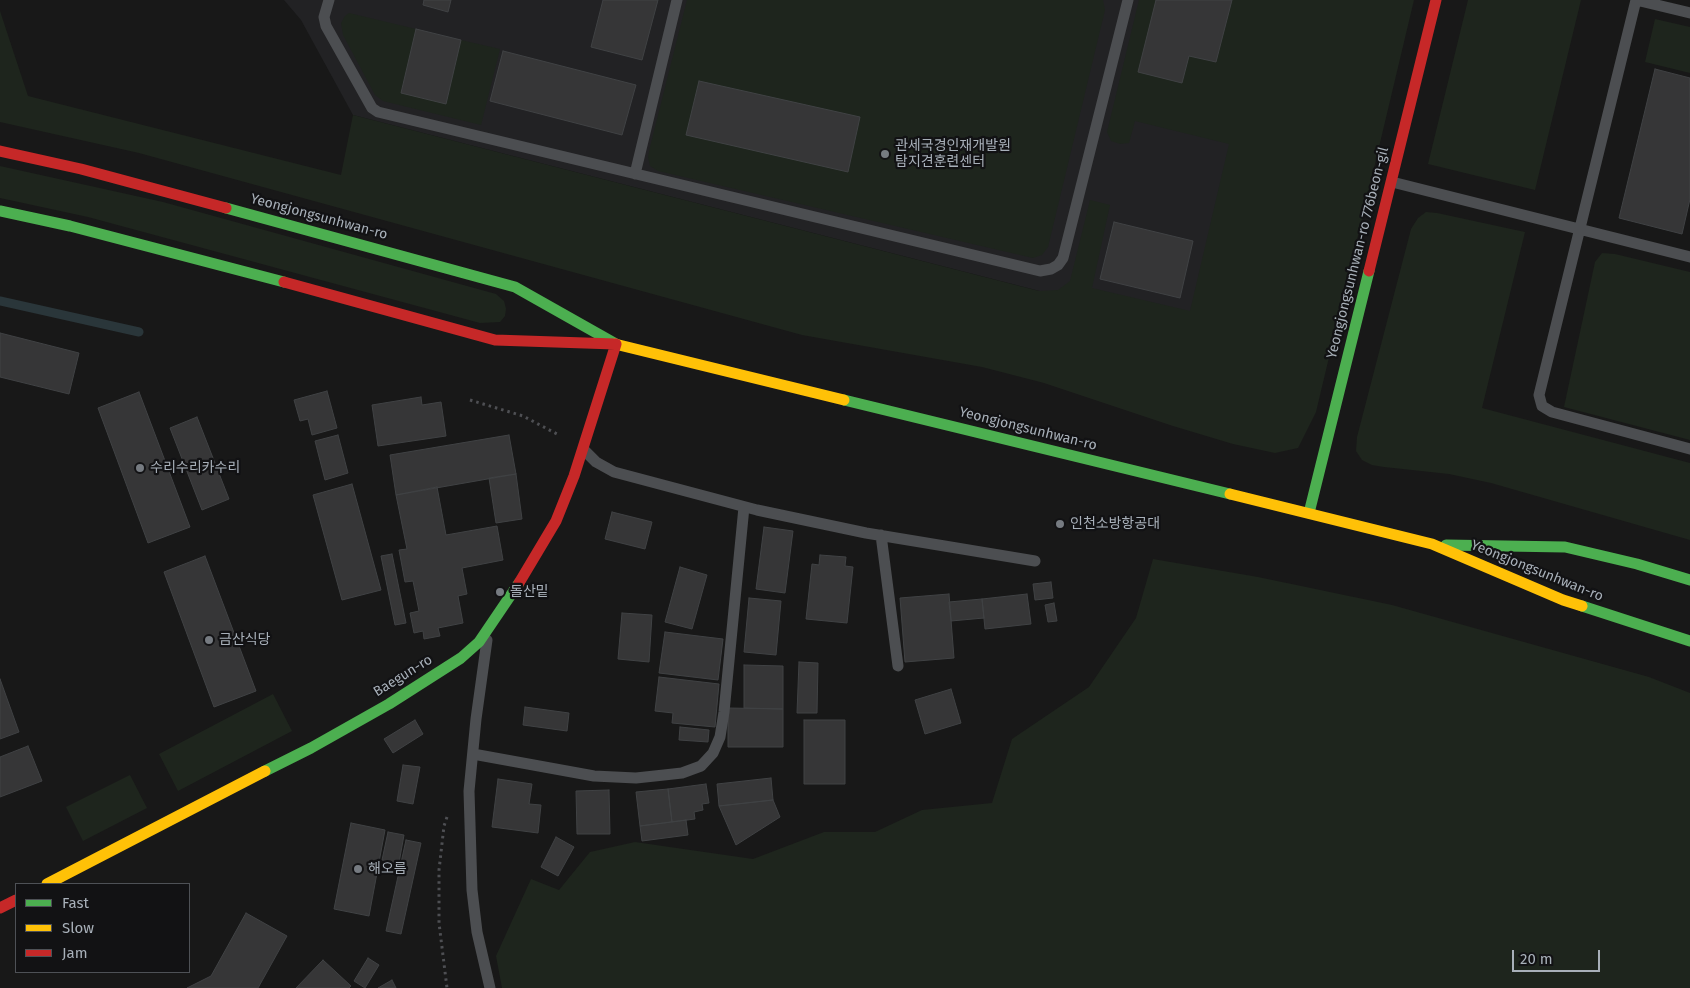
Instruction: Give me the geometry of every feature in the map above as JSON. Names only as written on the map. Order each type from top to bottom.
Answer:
[{"type":"main road","name":"Yeongjongsunhwan-ro 776beon-gil","points":[[1309,513],[1436,0]]},
{"type":"main road","name":"Yeongjongsunhwan-ro","points":[[0,151],[100,174],[515,287],[618,344]]},
{"type":"main road","name":"Yeongjongsunhwan-ro","points":[[0,211],[70,226],[495,340],[618,344],[1432,544],[1562,600],[1690,641]]},
{"type":"main road","name":"Baegun-ro","points":[[49,883],[262,774],[389,704],[461,658],[479,642],[489,630],[530,566],[556,521],[574,476],[618,344]]},
{"type":"main road","name":"Yeongjongsunhwan-ro","points":[[1432,544],[1565,547],[1637,564],[1690,580]]},
{"type":"main road","points":[[0,908],[15,900]]},
{"type":"lane","points":[[329,0],[324,17],[326,26],[372,108],[378,112],[1040,271],[1051,269],[1058,265],[1063,258],[1128,0]]},
{"type":"lane","points":[[635,174],[678,0]]},
{"type":"lane","points":[[1690,14],[1636,0],[1539,395],[1542,406],[1552,412],[1690,449]]},
{"type":"lane","points":[[1392,182],[1690,256]]},
{"type":"lane","points":[[583,448],[596,462],[614,472],[744,507],[880,535],[1036,560]]},
{"type":"lane","points":[[473,754],[594,776],[636,778],[682,773],[701,766],[713,754],[720,737],[744,507]]},
{"type":"lane","points":[[880,535],[898,666]]},
{"type":"lane","points":[[489,630],[469,791],[472,890],[478,932],[490,988]]},
{"type":"path","points":[[470,400],[523,416],[583,448]]},
{"type":"path","points":[[447,988],[439,923],[439,870],[444,826],[450,808]]},
{"type":"shaded area","name":"관세국경인재개발원 탐지견훈련센터","points":[[284,0],[1307,0],[1223,338],[353,115],[301,20]]},
{"type":"shaded area","points":[[687,0],[1103,0],[1105,10],[1048,247],[1042,255],[1033,258],[658,171],[650,166],[648,157],[650,147]]},
{"type":"shaded area","points":[[1139,0],[1156,0],[1138,72],[1182,83],[1189,56],[1216,62],[1232,0],[1414,0],[1316,412],[1298,448],[1275,453],[1233,444],[1044,383],[982,367],[802,335],[139,153],[0,122],[0,11],[28,96],[341,175],[353,115],[1039,291],[1058,290],[1070,281],[1090,200],[1110,205],[1092,288],[1190,311],[1229,144],[1135,121],[1129,143],[1120,144],[1111,141],[1107,132]]},
{"type":"shaded area","points":[[1468,0],[1581,0],[1535,190],[1428,164]]},
{"type":"shaded area","points":[[349,13],[416,29],[401,92],[446,104],[461,40],[500,49],[481,125],[383,101],[375,95],[343,35],[341,23]]},
{"type":"shaded area","points":[[1655,19],[1690,27],[1690,73],[1645,62]]},
{"type":"shaded area","points":[[0,166],[163,202],[496,294],[504,301],[505,316],[500,322],[480,323],[88,217],[0,198]]},
{"type":"shaded area","points":[[1426,212],[1525,232],[1482,408],[1690,463],[1690,540],[1491,483],[1449,474],[1372,465],[1362,460],[1356,451],[1357,437],[1411,229],[1418,218]]},
{"type":"shaded area","points":[[1602,253],[1615,254],[1690,272],[1690,440],[1564,407],[1595,262]]},
{"type":"shaded area","points":[[1153,559],[1258,577],[1392,605],[1649,677],[1690,693],[1690,988],[502,988],[496,956],[531,879],[559,890],[590,852],[635,842],[753,859],[824,832],[875,832],[922,810],[992,803],[1012,739],[1089,687],[1136,618]]},
{"type":"shaded area","points":[[273,694],[292,731],[178,791],[159,754]]},
{"type":"shaded area","points":[[130,775],[147,808],[83,841],[66,807]]},
{"type":"building","points":[[424,0],[451,0],[448,12],[423,5]]},
{"type":"building","points":[[603,0],[658,0],[642,60],[591,47]]},
{"type":"building","points":[[1156,0],[1232,0],[1216,62],[1189,56],[1182,83],[1138,72]]},
{"type":"building","points":[[416,29],[461,40],[446,104],[401,93]]},
{"type":"building","points":[[503,51],[636,85],[622,135],[490,101]]},
{"type":"building","points":[[1655,69],[1690,78],[1690,199],[1682,234],[1619,218]]},
{"type":"building","points":[[699,81],[860,117],[848,172],[686,135]]},
{"type":"building","points":[[1114,222],[1193,241],[1180,298],[1100,279]]},
{"type":"building","points":[[0,333],[79,353],[69,394],[0,377]]},
{"type":"building","points":[[327,391],[337,428],[312,435],[308,419],[300,421],[294,400]]},
{"type":"building","points":[[139,392],[190,527],[148,543],[98,408]]},
{"type":"building","points":[[421,397],[422,405],[441,402],[446,436],[378,446],[372,405]]},
{"type":"building","points":[[197,417],[229,499],[202,510],[170,428]]},
{"type":"building","points":[[338,435],[348,473],[325,480],[315,441]]},
{"type":"building","points":[[509,435],[516,474],[396,495],[390,455]]},
{"type":"building","points":[[516,474],[522,519],[496,523],[489,478]]},
{"type":"building","points":[[352,484],[381,590],[342,600],[313,495]]},
{"type":"building","points":[[437,487],[446,535],[497,526],[503,560],[462,568],[467,594],[458,596],[463,623],[438,628],[440,636],[424,639],[423,631],[414,633],[410,613],[419,611],[413,581],[405,582],[399,550],[407,549],[396,495]]},
{"type":"building","points":[[612,512],[652,522],[645,549],[605,539]]},
{"type":"building","points":[[764,527],[793,531],[785,593],[756,589]]},
{"type":"building","points":[[392,554],[406,623],[395,625],[381,556]]},
{"type":"building","points":[[820,555],[846,557],[845,566],[853,567],[847,623],[806,619],[812,564],[819,565]]},
{"type":"building","points":[[205,556],[256,691],[214,707],[164,572]]},
{"type":"building","points":[[680,567],[707,575],[692,629],[665,622]]},
{"type":"building","points":[[1051,582],[1053,598],[1035,600],[1033,584]]},
{"type":"building","points":[[949,594],[954,658],[905,662],[900,598]]},
{"type":"building","points":[[1027,594],[1031,624],[985,629],[982,599]]},
{"type":"building","points":[[749,598],[781,601],[776,655],[744,652]]},
{"type":"building","points":[[982,599],[984,618],[951,621],[949,602]]},
{"type":"building","points":[[1054,603],[1057,621],[1048,622],[1045,605]]},
{"type":"building","points":[[622,613],[652,615],[649,662],[618,659]]},
{"type":"building","points":[[665,632],[723,639],[718,680],[659,673]]},
{"type":"building","points":[[799,662],[818,663],[817,713],[797,713]]},
{"type":"building","points":[[744,665],[783,666],[783,709],[744,708]]},
{"type":"building","points":[[659,677],[719,684],[715,727],[672,723],[673,713],[655,711]]},
{"type":"building","points":[[0,679],[19,732],[0,739]]},
{"type":"building","points":[[951,689],[961,723],[925,734],[915,700]]},
{"type":"building","points":[[525,707],[569,713],[567,731],[523,725]]},
{"type":"building","points":[[728,708],[783,709],[783,747],[728,747]]},
{"type":"building","points":[[415,720],[423,734],[393,753],[384,739]]},
{"type":"building","points":[[804,720],[845,720],[845,784],[804,784]]},
{"type":"building","points":[[680,727],[709,730],[708,742],[679,740]]},
{"type":"building","points":[[28,746],[42,781],[0,797],[0,757]]},
{"type":"building","points":[[403,765],[420,767],[413,804],[397,801]]},
{"type":"building","points":[[771,778],[773,800],[719,806],[717,784]]},
{"type":"building","points":[[498,779],[532,784],[529,804],[541,805],[538,833],[492,827]]},
{"type":"building","points":[[706,784],[709,803],[702,804],[703,810],[694,812],[695,819],[672,822],[668,789]]},
{"type":"building","points":[[668,789],[672,822],[640,826],[636,792]]},
{"type":"building","points":[[609,790],[610,834],[577,834],[576,791]]},
{"type":"building","points":[[773,800],[780,817],[736,845],[719,806]]},
{"type":"building","points":[[686,820],[688,835],[642,841],[640,826]]},
{"type":"building","points":[[351,823],[385,830],[369,916],[334,909]]},
{"type":"building","points":[[388,832],[404,835],[399,863],[382,860]]},
{"type":"building","points":[[556,837],[574,847],[558,876],[541,867]]},
{"type":"building","points":[[406,840],[421,843],[401,934],[386,931]]},
{"type":"building","points":[[246,913],[287,936],[258,988],[187,988],[211,976]]},
{"type":"building","points":[[368,958],[379,965],[365,988],[354,981]]},
{"type":"building","points":[[323,960],[351,986],[349,988],[296,988]]},
{"type":"building","points":[[392,980],[396,988],[378,988]]},
{"type":"waterway","points":[[0,301],[139,332]]},
{"type":"traffic: fast","points":[[226,208],[515,287],[616,344]]},
{"type":"traffic: fast","points":[[0,211],[70,226],[284,282]]},
{"type":"traffic: fast","points":[[1309,513],[1369,271]]},
{"type":"traffic: fast","points":[[844,400],[1230,494]]},
{"type":"traffic: fast","points":[[1446,545],[1565,547],[1637,564],[1690,580]]},
{"type":"traffic: fast","points":[[265,771],[311,748],[389,704],[461,658],[479,642],[519,583]]},
{"type":"traffic: fast","points":[[1582,606],[1690,641]]},
{"type":"traffic: slow","points":[[615,344],[844,400]]},
{"type":"traffic: slow","points":[[1230,494],[1432,544],[1563,600],[1582,606]]},
{"type":"traffic: slow","points":[[49,883],[265,771]]},
{"type":"traffic: jam","points":[[1369,271],[1436,0]]},
{"type":"traffic: jam","points":[[0,151],[81,169],[226,208]]},
{"type":"traffic: jam","points":[[284,282],[495,340],[615,344]]},
{"type":"traffic: jam","points":[[519,583],[556,521],[574,476],[616,344]]},
{"type":"traffic: jam","points":[[0,908],[15,900]]},
{"type":"place","name":"관세국경인재개발원 탐지견훈련센터","points":[[885,154]]},
{"type":"place","name":"수리수리카수리","points":[[140,468]]},
{"type":"place","name":"인천소방항공대","points":[[1060,524]]},
{"type":"place","name":"돌산밑","points":[[500,592]]},
{"type":"place","name":"금산식당","points":[[209,640]]},
{"type":"place","name":"해오름","points":[[358,869]]}]
